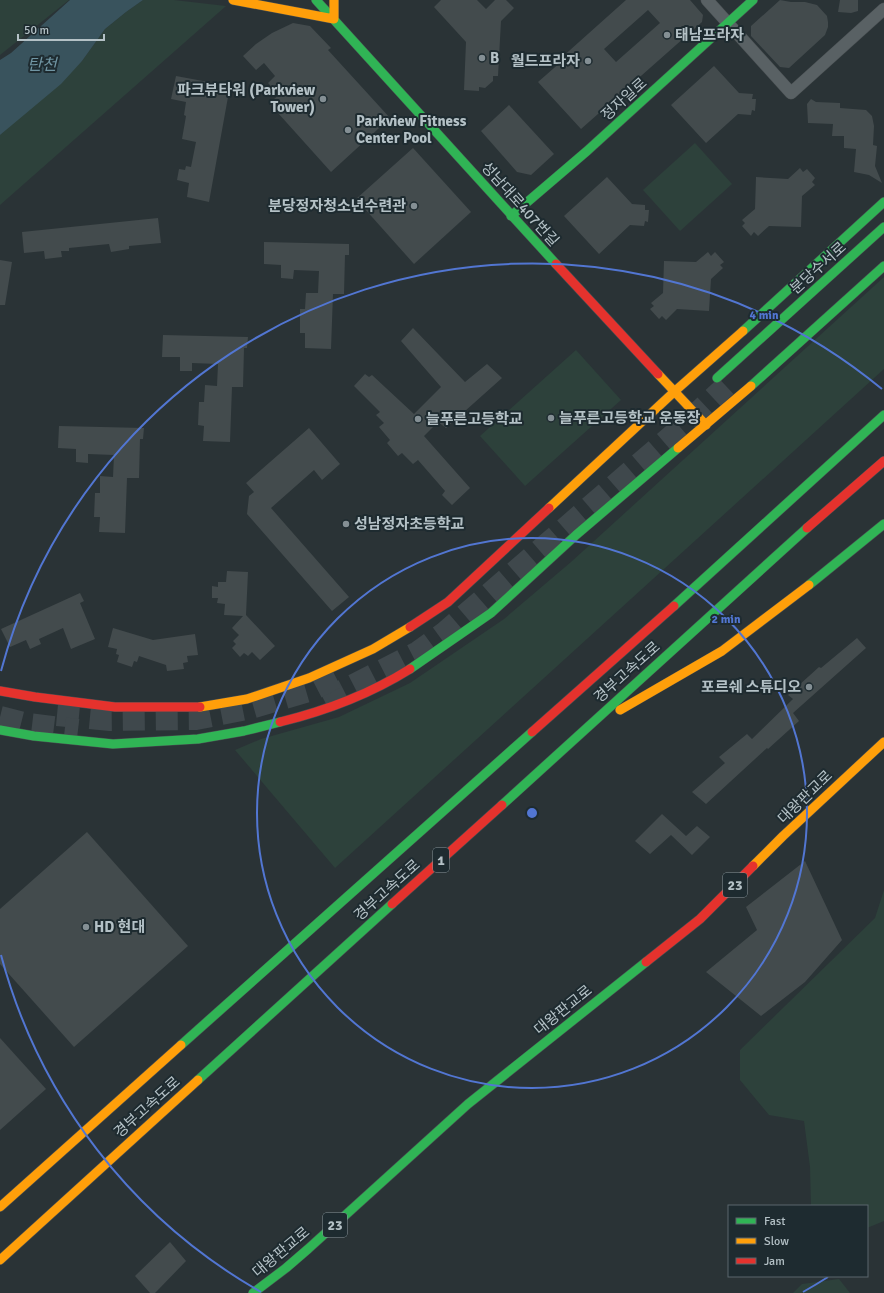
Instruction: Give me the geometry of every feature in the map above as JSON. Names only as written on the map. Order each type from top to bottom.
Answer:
[{"type":"main road","points":[[233,0],[334,19],[334,0]]},
{"type":"main road","name":"성남대로407번길","points":[[316,0],[511,216],[706,425]]},
{"type":"main road","name":"정자일로","points":[[511,216],[582,156],[753,0]]},
{"type":"main road","points":[[0,691],[35,698],[115,707],[202,707],[247,699],[309,678],[373,648],[413,625],[448,602],[674,391],[743,332],[884,202]]},
{"type":"main road","name":"분당수서로","points":[[717,378],[884,227]]},
{"type":"main road","points":[[0,730],[34,736],[113,744],[198,739],[244,731],[308,715],[363,694],[408,670],[491,613],[576,535],[751,386],[884,266]]},
{"type":"main road","name":"경부고속도로","points":[[0,1207],[752,536],[884,415]]},
{"type":"main road","name":"경부고속도로","points":[[0,1260],[796,538],[884,461]]},
{"type":"main road","points":[[583,732],[722,651],[802,591],[884,524]]},
{"type":"main road","name":"대왕판교로","points":[[253,1293],[308,1249],[468,1104],[700,919],[718,903],[783,836],[884,742]]},
{"type":"street","points":[[707,0],[791,92],[884,9]]},
{"type":"green space","points":[[0,0],[69,0],[0,55]]},
{"type":"green space","points":[[143,0],[174,0],[226,6],[0,205],[0,135],[82,61],[105,29]]},
{"type":"green space","points":[[695,143],[732,184],[680,231],[643,190]]},
{"type":"green space","points":[[884,277],[884,369],[335,868],[235,750],[261,739],[339,717],[410,683],[504,619],[571,562]]},
{"type":"green space","name":"늘푸른고등학교 운동장","points":[[576,350],[621,400],[525,486],[480,436]]},
{"type":"green space","points":[[884,890],[884,1221],[868,1228],[868,1205],[811,1205],[810,1167],[804,1121],[769,1115],[740,1080],[740,1050],[875,918]]},
{"type":"green space","points":[[839,1279],[850,1293],[793,1293],[802,1284]]},
{"type":"water","name":"탄천","points":[[70,0],[143,0],[105,29],[82,61],[61,84],[0,135],[0,60],[11,53]]},
{"type":"building","name":"B","points":[[441,0],[477,0],[486,9],[495,0],[506,0],[514,8],[501,21],[498,76],[493,76],[493,81],[485,88],[479,87],[479,91],[464,90],[466,42],[434,7]]},
{"type":"building","points":[[626,0],[690,0],[703,15],[702,22],[581,129],[538,82],[562,61],[560,59]],"holes":[[[648,10],[660,23],[616,62],[604,49]]]},
{"type":"building","points":[[780,0],[805,2],[817,5],[827,16],[828,22],[825,35],[789,68],[780,67],[751,36],[751,26]]},
{"type":"building","points":[[840,0],[858,0],[858,11],[851,13],[838,12]]},
{"type":"building","name":"파크뷰타워 (Parkview Tower)","points":[[293,23],[310,26],[331,48],[328,50],[390,118],[331,172],[269,103],[279,95],[268,83],[275,76],[264,63],[256,70],[243,56],[256,44],[272,33]]},
{"type":"building","points":[[714,66],[739,93],[753,94],[752,99],[756,99],[755,111],[752,110],[751,115],[738,114],[706,143],[671,105]]},
{"type":"building","points":[[176,76],[230,86],[209,202],[187,197],[189,183],[177,180],[179,169],[185,170],[186,166],[191,167],[196,142],[182,139],[186,116],[184,115],[186,102],[171,99]]},
{"type":"building","points":[[811,99],[816,102],[840,103],[840,108],[866,110],[872,116],[874,126],[873,145],[877,146],[875,166],[882,183],[869,175],[854,172],[856,149],[844,148],[844,136],[832,136],[833,124],[808,123],[807,104]]},
{"type":"building","points":[[509,105],[554,154],[531,175],[517,172],[481,131]]},
{"type":"building","name":"분당정자청소년수련관","points":[[413,148],[471,212],[414,264],[356,199]]},
{"type":"building","points":[[800,168],[803,172],[807,169],[815,178],[812,182],[815,185],[802,196],[801,227],[769,226],[758,236],[754,232],[751,236],[742,226],[745,223],[742,220],[755,209],[756,177],[788,179]]},
{"type":"building","points":[[607,177],[632,204],[645,205],[645,210],[649,210],[648,222],[645,221],[644,226],[630,225],[599,254],[564,216]]},
{"type":"building","points":[[158,218],[161,243],[129,246],[129,249],[111,252],[109,244],[69,248],[69,251],[61,251],[62,257],[45,259],[44,251],[24,253],[22,232]]},
{"type":"building","points":[[264,242],[349,244],[349,255],[345,255],[344,294],[333,294],[331,349],[305,348],[305,333],[300,333],[300,309],[305,309],[306,293],[318,293],[319,271],[294,270],[293,279],[281,278],[281,265],[264,264]]},
{"type":"building","points":[[708,252],[711,256],[715,252],[724,262],[720,265],[723,268],[711,279],[709,311],[677,309],[666,320],[662,316],[659,319],[650,309],[654,306],[651,303],[663,293],[664,261],[696,262]]},
{"type":"building","points":[[0,260],[12,262],[5,305],[0,305]]},
{"type":"building","name":"늘푸른고등학교","points":[[413,328],[465,382],[487,364],[502,378],[446,428],[438,422],[424,436],[470,488],[452,505],[442,495],[445,491],[418,460],[413,464],[402,453],[398,456],[387,443],[390,440],[379,427],[384,423],[376,415],[380,412],[354,386],[365,374],[369,377],[372,375],[414,414],[441,387],[401,341]]},
{"type":"building","points":[[163,335],[248,337],[247,348],[244,348],[243,387],[232,387],[230,442],[203,441],[204,426],[198,425],[199,402],[204,402],[205,385],[217,386],[218,364],[192,363],[192,371],[180,371],[180,357],[162,357]]},
{"type":"building","points":[[59,426],[144,428],[143,439],[140,439],[139,478],[127,478],[125,533],[99,532],[100,517],[94,517],[95,493],[100,493],[100,476],[113,477],[114,455],[88,454],[88,463],[76,462],[76,449],[58,448]]},
{"type":"building","points":[[309,428],[340,464],[322,480],[314,470],[271,508],[349,597],[332,611],[247,514],[249,496],[254,492],[246,483]]},
{"type":"building","points":[[227,571],[248,572],[246,615],[275,646],[260,660],[252,652],[248,656],[244,653],[240,657],[232,648],[236,644],[233,641],[239,635],[232,628],[243,616],[224,615],[225,604],[217,603],[218,598],[212,598],[212,586],[218,587],[218,582],[226,582]]},
{"type":"building","points":[[80,593],[84,601],[80,603],[95,639],[71,649],[63,628],[39,639],[41,644],[30,649],[26,640],[10,647],[1,629]]},
{"type":"building","points":[[113,628],[153,640],[195,634],[198,655],[187,656],[188,662],[183,663],[184,669],[167,671],[166,665],[139,656],[137,662],[134,661],[132,667],[117,662],[119,655],[116,654],[117,649],[108,647]]},
{"type":"building","points":[[857,638],[866,648],[793,713],[799,721],[706,804],[692,792],[725,763],[719,757],[747,734],[752,739],[793,699],[788,695],[819,667],[821,668]]},
{"type":"building","points":[[662,814],[686,836],[697,826],[710,837],[692,855],[671,835],[650,854],[635,841]]},
{"type":"building","name":"HD 현대","points":[[87,832],[188,946],[74,1047],[0,964],[0,909]]},
{"type":"building","points":[[805,861],[842,940],[805,982],[761,1016],[706,972],[757,930],[746,907]]},
{"type":"building","points":[[0,1038],[46,1089],[0,1130]]},
{"type":"building","points":[[170,1242],[186,1261],[155,1293],[150,1293],[135,1276]]},
{"type":"tunnel","points":[[324,700],[418,652],[444,633],[683,426],[726,386]]},
{"type":"tunnel","points":[[57,715],[110,720],[196,719],[247,709],[312,690],[339,676]]},
{"type":"tunnel","points":[[0,717],[28,724],[78,730]]},
{"type":"traffic: fast","points":[[316,0],[556,264]]},
{"type":"traffic: fast","points":[[511,216],[587,151],[753,0]]},
{"type":"traffic: fast","points":[[743,331],[884,202]]},
{"type":"traffic: fast","points":[[717,378],[884,227]]},
{"type":"traffic: fast","points":[[751,386],[884,266]]},
{"type":"traffic: fast","points":[[674,606],[884,415]]},
{"type":"traffic: fast","points":[[410,669],[491,613],[576,535],[678,448]]},
{"type":"traffic: fast","points":[[809,585],[884,524]]},
{"type":"traffic: fast","points":[[502,805],[807,528]]},
{"type":"traffic: fast","points":[[0,730],[34,736],[113,744],[198,739],[244,731],[280,722]]},
{"type":"traffic: fast","points":[[181,1045],[532,732]]},
{"type":"traffic: fast","points":[[198,1080],[392,904]]},
{"type":"traffic: fast","points":[[253,1293],[308,1249],[468,1104],[646,962]]},
{"type":"traffic: slow","points":[[233,0],[334,19],[334,0]]},
{"type":"traffic: slow","points":[[549,508],[675,391],[743,331]]},
{"type":"traffic: slow","points":[[658,374],[706,425]]},
{"type":"traffic: slow","points":[[678,448],[751,386]]},
{"type":"traffic: slow","points":[[620,710],[722,651],[809,585]]},
{"type":"traffic: slow","points":[[200,707],[247,699],[309,678],[373,649],[410,627]]},
{"type":"traffic: slow","points":[[753,866],[884,742]]},
{"type":"traffic: slow","points":[[0,1207],[181,1045]]},
{"type":"traffic: slow","points":[[0,1260],[198,1080]]},
{"type":"traffic: jam","points":[[556,264],[658,374]]},
{"type":"traffic: jam","points":[[807,528],[884,461]]},
{"type":"traffic: jam","points":[[410,627],[448,602],[549,508]]},
{"type":"traffic: jam","points":[[532,732],[674,606]]},
{"type":"traffic: jam","points":[[280,722],[314,713],[347,701],[395,678],[410,669]]},
{"type":"traffic: jam","points":[[0,691],[115,707],[200,707]]},
{"type":"traffic: jam","points":[[392,904],[502,805]]},
{"type":"traffic: jam","points":[[646,962],[700,919],[753,866]]},
{"type":"place","name":"태남프라자","points":[[667,35]]},
{"type":"place","name":"B","points":[[482,58]]},
{"type":"place","name":"월드프라자","points":[[588,61]]},
{"type":"place","name":"파크뷰타워 (Parkview Tower)","points":[[323,99]]},
{"type":"place","name":"Parkview Fitness Center Pool","points":[[348,130]]},
{"type":"place","name":"분당정자청소년수련관","points":[[414,206]]},
{"type":"place","name":"늘푸른고등학교 운동장","points":[[551,418]]},
{"type":"place","name":"늘푸른고등학교","points":[[418,419]]},
{"type":"place","name":"성남정자초등학교","points":[[346,524]]},
{"type":"place","name":"포르쉐 스튜디오","points":[[809,687]]},
{"type":"place","name":"HD 현대","points":[[86,927]]}]
